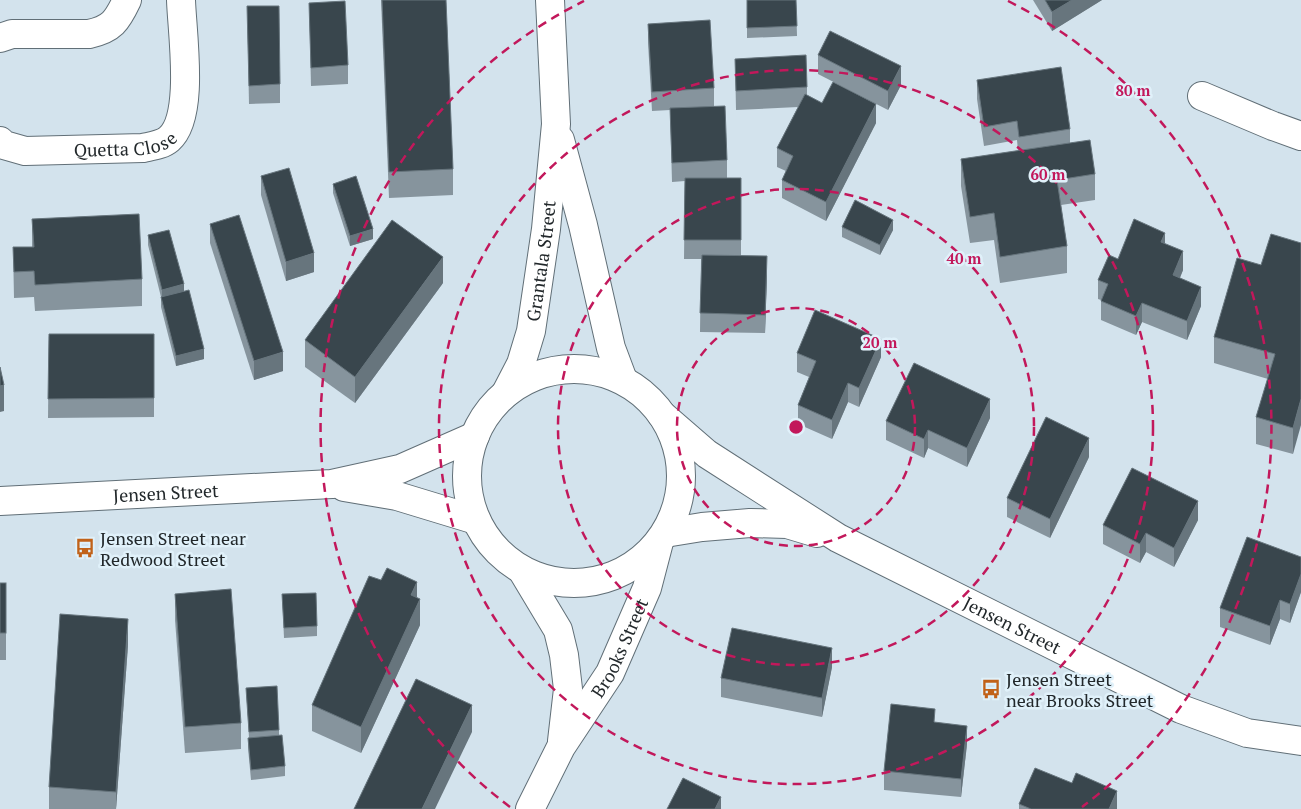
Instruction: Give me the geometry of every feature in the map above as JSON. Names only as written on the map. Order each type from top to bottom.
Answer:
[{"type":"street","points":[[0,38],[12,34],[89,34],[101,31],[110,26],[120,15],[127,0]]},
{"type":"street","name":"Quetta Close","points":[[0,141],[4,146],[25,151],[143,148],[160,144],[169,139],[181,115],[186,80],[181,0]]},
{"type":"street","name":"Grantala Street","points":[[506,393],[521,364],[531,331],[546,229],[556,124],[550,0]]},
{"type":"street","points":[[1202,96],[1301,136]]},
{"type":"street","name":"Grantala Street","points":[[556,124],[583,225],[611,348],[623,380]]},
{"type":"street","points":[[572,369],[606,374],[623,380],[638,390],[662,415],[677,447],[681,482],[676,508],[662,537],[635,565],[620,574],[604,579],[570,584],[536,577],[522,570],[494,549],[476,520],[470,503],[468,470],[475,436],[483,420],[506,393],[537,376],[572,369]]},
{"type":"street","name":"Jensen Street","points":[[662,415],[707,454],[838,538],[1181,709],[1247,733],[1301,741]]},
{"type":"street","name":"Jensen Street","points":[[0,501],[332,484],[400,469],[475,436]]},
{"type":"street","name":"Jensen Street","points":[[332,484],[397,496],[476,520]]},
{"type":"street","name":"Jensen Street","points":[[662,537],[702,527],[750,523],[786,524],[838,538]]},
{"type":"street","name":"Brooks Street","points":[[530,809],[561,747],[610,673],[647,588],[662,537]]},
{"type":"street","name":"Brooks Street","points":[[522,570],[558,630],[564,656],[568,689],[561,747]]},
{"type":"building","points":[[382,0],[446,0],[453,169],[389,172]]},
{"type":"building","points":[[747,0],[796,0],[797,26],[747,28]]},
{"type":"building","points":[[1045,0],[1072,0],[1052,12]]},
{"type":"building","points":[[345,1],[348,65],[311,68],[309,3]]},
{"type":"building","points":[[247,6],[279,6],[280,84],[249,86]]},
{"type":"building","points":[[710,20],[714,88],[652,92],[648,24]]},
{"type":"building","points":[[830,31],[901,66],[888,91],[818,55]]},
{"type":"building","points":[[806,55],[807,87],[736,91],[735,59]]},
{"type":"building","points":[[1061,67],[1070,129],[1019,137],[1017,121],[984,127],[977,80]]},
{"type":"building","points":[[833,82],[876,104],[826,202],[782,180],[793,156],[777,148],[805,94],[822,103]]},
{"type":"building","points":[[725,106],[727,160],[672,163],[670,108]]},
{"type":"building","points":[[1090,140],[1095,174],[1057,180],[1067,246],[1000,257],[994,213],[970,217],[961,159]]},
{"type":"building","points":[[289,168],[314,253],[286,262],[261,176]]},
{"type":"building","points":[[356,176],[373,229],[350,236],[333,184]]},
{"type":"building","points":[[685,178],[741,178],[741,240],[684,240]]},
{"type":"building","points":[[855,200],[893,220],[880,245],[842,227]]},
{"type":"building","points":[[139,214],[142,279],[35,285],[34,271],[14,272],[13,247],[34,247],[32,219]]},
{"type":"building","points":[[239,215],[283,352],[254,361],[210,224]]},
{"type":"building","points":[[1134,219],[1165,233],[1161,242],[1183,251],[1173,275],[1201,287],[1187,321],[1142,303],[1136,316],[1101,301],[1108,284],[1098,280],[1109,255],[1118,259]]},
{"type":"building","points":[[392,220],[443,257],[355,377],[305,340]]},
{"type":"building","points":[[169,230],[184,284],[162,290],[148,235]]},
{"type":"building","points":[[1271,234],[1301,243],[1301,399],[1293,428],[1256,417],[1275,354],[1214,337],[1237,258],[1261,265]]},
{"type":"building","points":[[702,255],[767,256],[765,315],[700,313]]},
{"type":"building","points":[[189,290],[204,349],[176,356],[161,297]]},
{"type":"building","points":[[815,310],[881,339],[859,388],[848,383],[832,420],[798,405],[816,361],[797,353]]},
{"type":"building","points":[[49,334],[154,334],[154,398],[48,399]]},
{"type":"building","points":[[914,363],[990,399],[967,448],[928,430],[924,439],[886,421]]},
{"type":"building","points":[[0,367],[4,385],[0,386]]},
{"type":"building","points":[[1046,417],[1089,438],[1050,519],[1007,498]]},
{"type":"building","points":[[1132,468],[1198,501],[1174,548],[1146,533],[1140,544],[1103,525]]},
{"type":"building","points":[[1247,537],[1301,557],[1301,574],[1290,604],[1280,600],[1270,626],[1220,608]]},
{"type":"building","points":[[387,568],[417,582],[411,595],[420,599],[361,727],[312,705],[369,576],[381,580]]},
{"type":"building","points":[[0,583],[6,583],[6,633],[0,633]]},
{"type":"building","points":[[231,589],[241,723],[185,727],[175,594]]},
{"type":"building","points":[[316,593],[317,626],[284,628],[282,594]]},
{"type":"building","points":[[60,614],[128,619],[116,792],[49,787]]},
{"type":"building","points":[[732,628],[832,648],[822,698],[721,678]]},
{"type":"building","points":[[416,679],[472,705],[422,809],[354,809]]},
{"type":"building","points":[[277,686],[279,730],[249,732],[246,688]]},
{"type":"building","points":[[891,704],[935,709],[934,722],[967,726],[961,779],[884,771]]},
{"type":"building","points":[[282,735],[285,766],[251,770],[248,738]]},
{"type":"building","points":[[1035,768],[1072,783],[1076,773],[1117,791],[1109,809],[1031,809],[1019,804]]},
{"type":"building","points":[[683,778],[721,797],[715,809],[667,809]]},
{"type":"place","name":"Jensen Street near Redwood Street","points":[[85,548]]},
{"type":"place","name":"Jensen Street near Brooks Street","points":[[991,689]]}]
